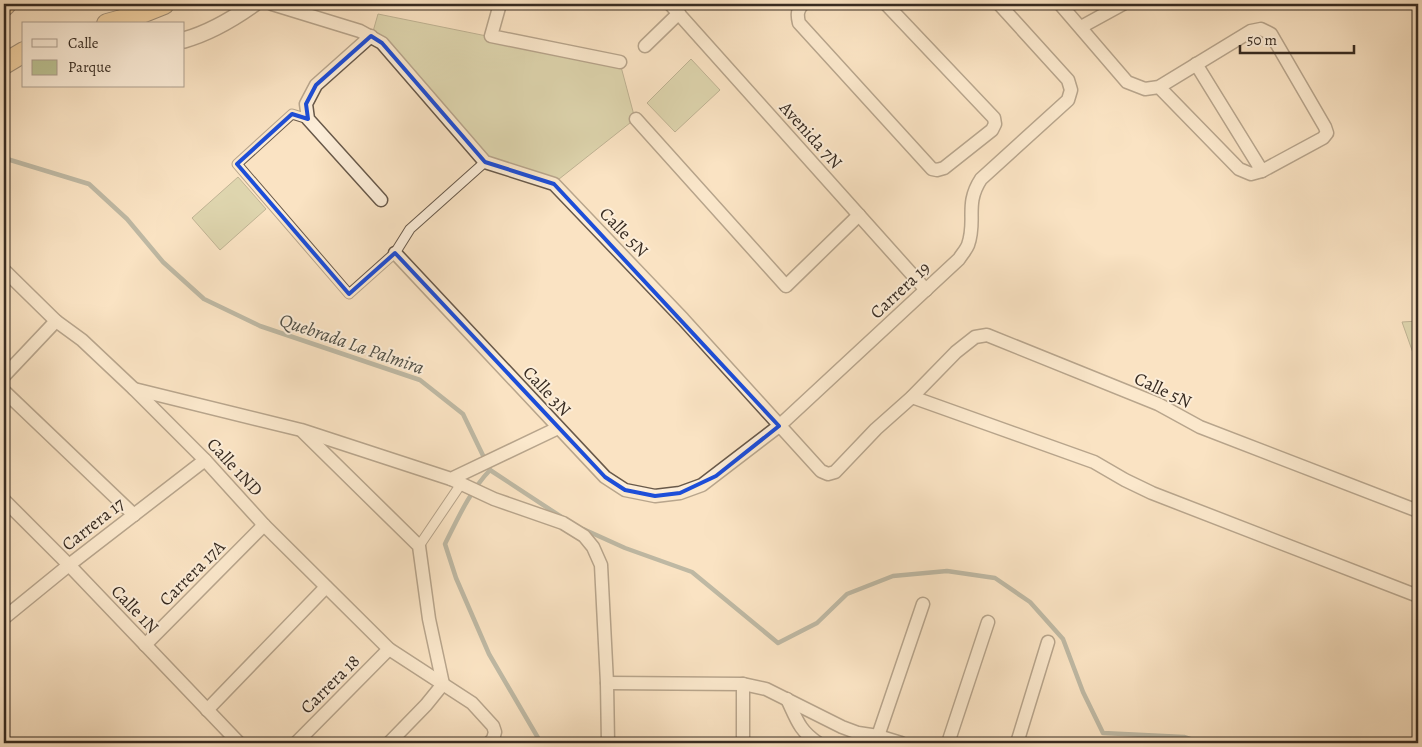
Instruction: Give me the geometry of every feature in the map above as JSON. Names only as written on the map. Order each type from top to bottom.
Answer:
[{"type":"highway","points":[[115,22],[164,4]]},
{"type":"highway","points":[[4,64],[22,53]]},
{"type":"street","points":[[185,40],[197,36],[236,17],[254,4]]},
{"type":"street","points":[[272,4],[371,36],[382,43],[485,162],[410,229],[395,253],[349,294],[237,164],[292,114],[308,119],[381,200]]},
{"type":"street","points":[[500,4],[491,36],[620,62]]},
{"type":"street","points":[[803,4],[799,8],[797,17],[799,23],[932,169],[944,168],[992,130],[995,124],[994,118],[886,4]]},
{"type":"street","name":"Carrera 19","points":[[702,485],[779,426],[960,259],[968,246],[971,205],[974,190],[981,179],[1068,100],[1071,90],[1068,80],[999,4]]},
{"type":"street","points":[[1060,4],[1127,82],[1145,88],[1159,87],[1251,31],[1261,29],[1270,34],[1325,127],[1326,133],[1323,138],[1262,171],[1251,174],[1240,169],[1159,87]]},
{"type":"street","points":[[1080,27],[1122,4]]},
{"type":"street","points":[[645,46],[675,8]]},
{"type":"street","name":"Avenida 7N","points":[[675,8],[926,290]]},
{"type":"street","points":[[308,119],[306,104],[316,85],[371,36]]},
{"type":"street","points":[[1196,64],[1262,171]]},
{"type":"street","points":[[636,119],[786,286],[860,215]]},
{"type":"street","name":"Calle 5N","points":[[485,162],[554,184],[683,319],[821,471],[828,474],[834,472],[956,352],[975,337],[987,335],[1158,404],[1200,427],[1418,511]]},
{"type":"street","name":"Calle 3N","points":[[395,253],[605,477],[625,490],[654,496],[680,493],[702,485]]},
{"type":"street","name":"Calle 1ND","points":[[4,270],[56,322],[82,340],[134,389],[205,460],[264,525],[389,649],[472,703],[495,732],[493,739],[489,743]]},
{"type":"street","points":[[4,376],[56,322]]},
{"type":"street","points":[[134,389],[301,430],[460,483],[494,499],[563,523],[584,536],[593,547],[601,565],[608,743]]},
{"type":"street","points":[[4,391],[134,515]]},
{"type":"street","points":[[912,397],[1094,462],[1152,493],[1418,596]]},
{"type":"street","points":[[419,546],[460,483],[478,466],[558,428]]},
{"type":"street","points":[[301,430],[419,546],[429,619],[442,684],[426,705],[389,743]]},
{"type":"street","name":"Carrera 17","points":[[4,618],[205,460]]},
{"type":"street","name":"Calle 1N","points":[[4,500],[69,565],[239,743]]},
{"type":"street","name":"Carrera 17A","points":[[145,645],[264,525]]},
{"type":"street","points":[[207,710],[326,587]]},
{"type":"street","points":[[878,736],[923,604]]},
{"type":"street","points":[[948,743],[988,622]]},
{"type":"street","points":[[1017,743],[1048,642]]},
{"type":"street","name":"Carrera 18","points":[[296,743],[389,649]]},
{"type":"street","points":[[607,684],[743,684],[766,689],[858,733],[878,736],[901,743]]},
{"type":"street","points":[[743,684],[743,743]]},
{"type":"street","points":[[788,699],[806,735],[818,743]]},
{"type":"highlighted area","points":[[371,36],[382,43],[485,162],[554,184],[779,426],[716,476],[680,493],[655,496],[625,490],[605,477],[395,253],[349,294],[237,164],[292,114],[308,119],[306,104],[316,85]]},
{"type":"green space","points":[[378,14],[620,63],[635,119],[554,183],[486,161],[372,35]]},
{"type":"green space","points":[[691,59],[720,90],[675,132],[647,103]]},
{"type":"green space","points":[[238,177],[266,209],[220,250],[192,218]]},
{"type":"green space","points":[[1418,321],[1418,367],[1402,322]]},
{"type":"waterway","name":"Quebrada La Palmira","points":[[7,159],[89,184],[127,219],[163,262],[204,299],[260,326],[420,380],[463,414],[490,470],[563,518]]},
{"type":"waterway","points":[[490,470],[470,496],[445,544],[456,578],[489,654],[541,743]]},
{"type":"waterway","name":"Quebrada La Palmira","points":[[583,529],[625,548],[692,572],[778,643],[817,623],[847,594],[893,576],[947,571],[995,578],[1030,602],[1063,639],[1083,692],[1103,733],[1184,737],[1202,743]]}]
